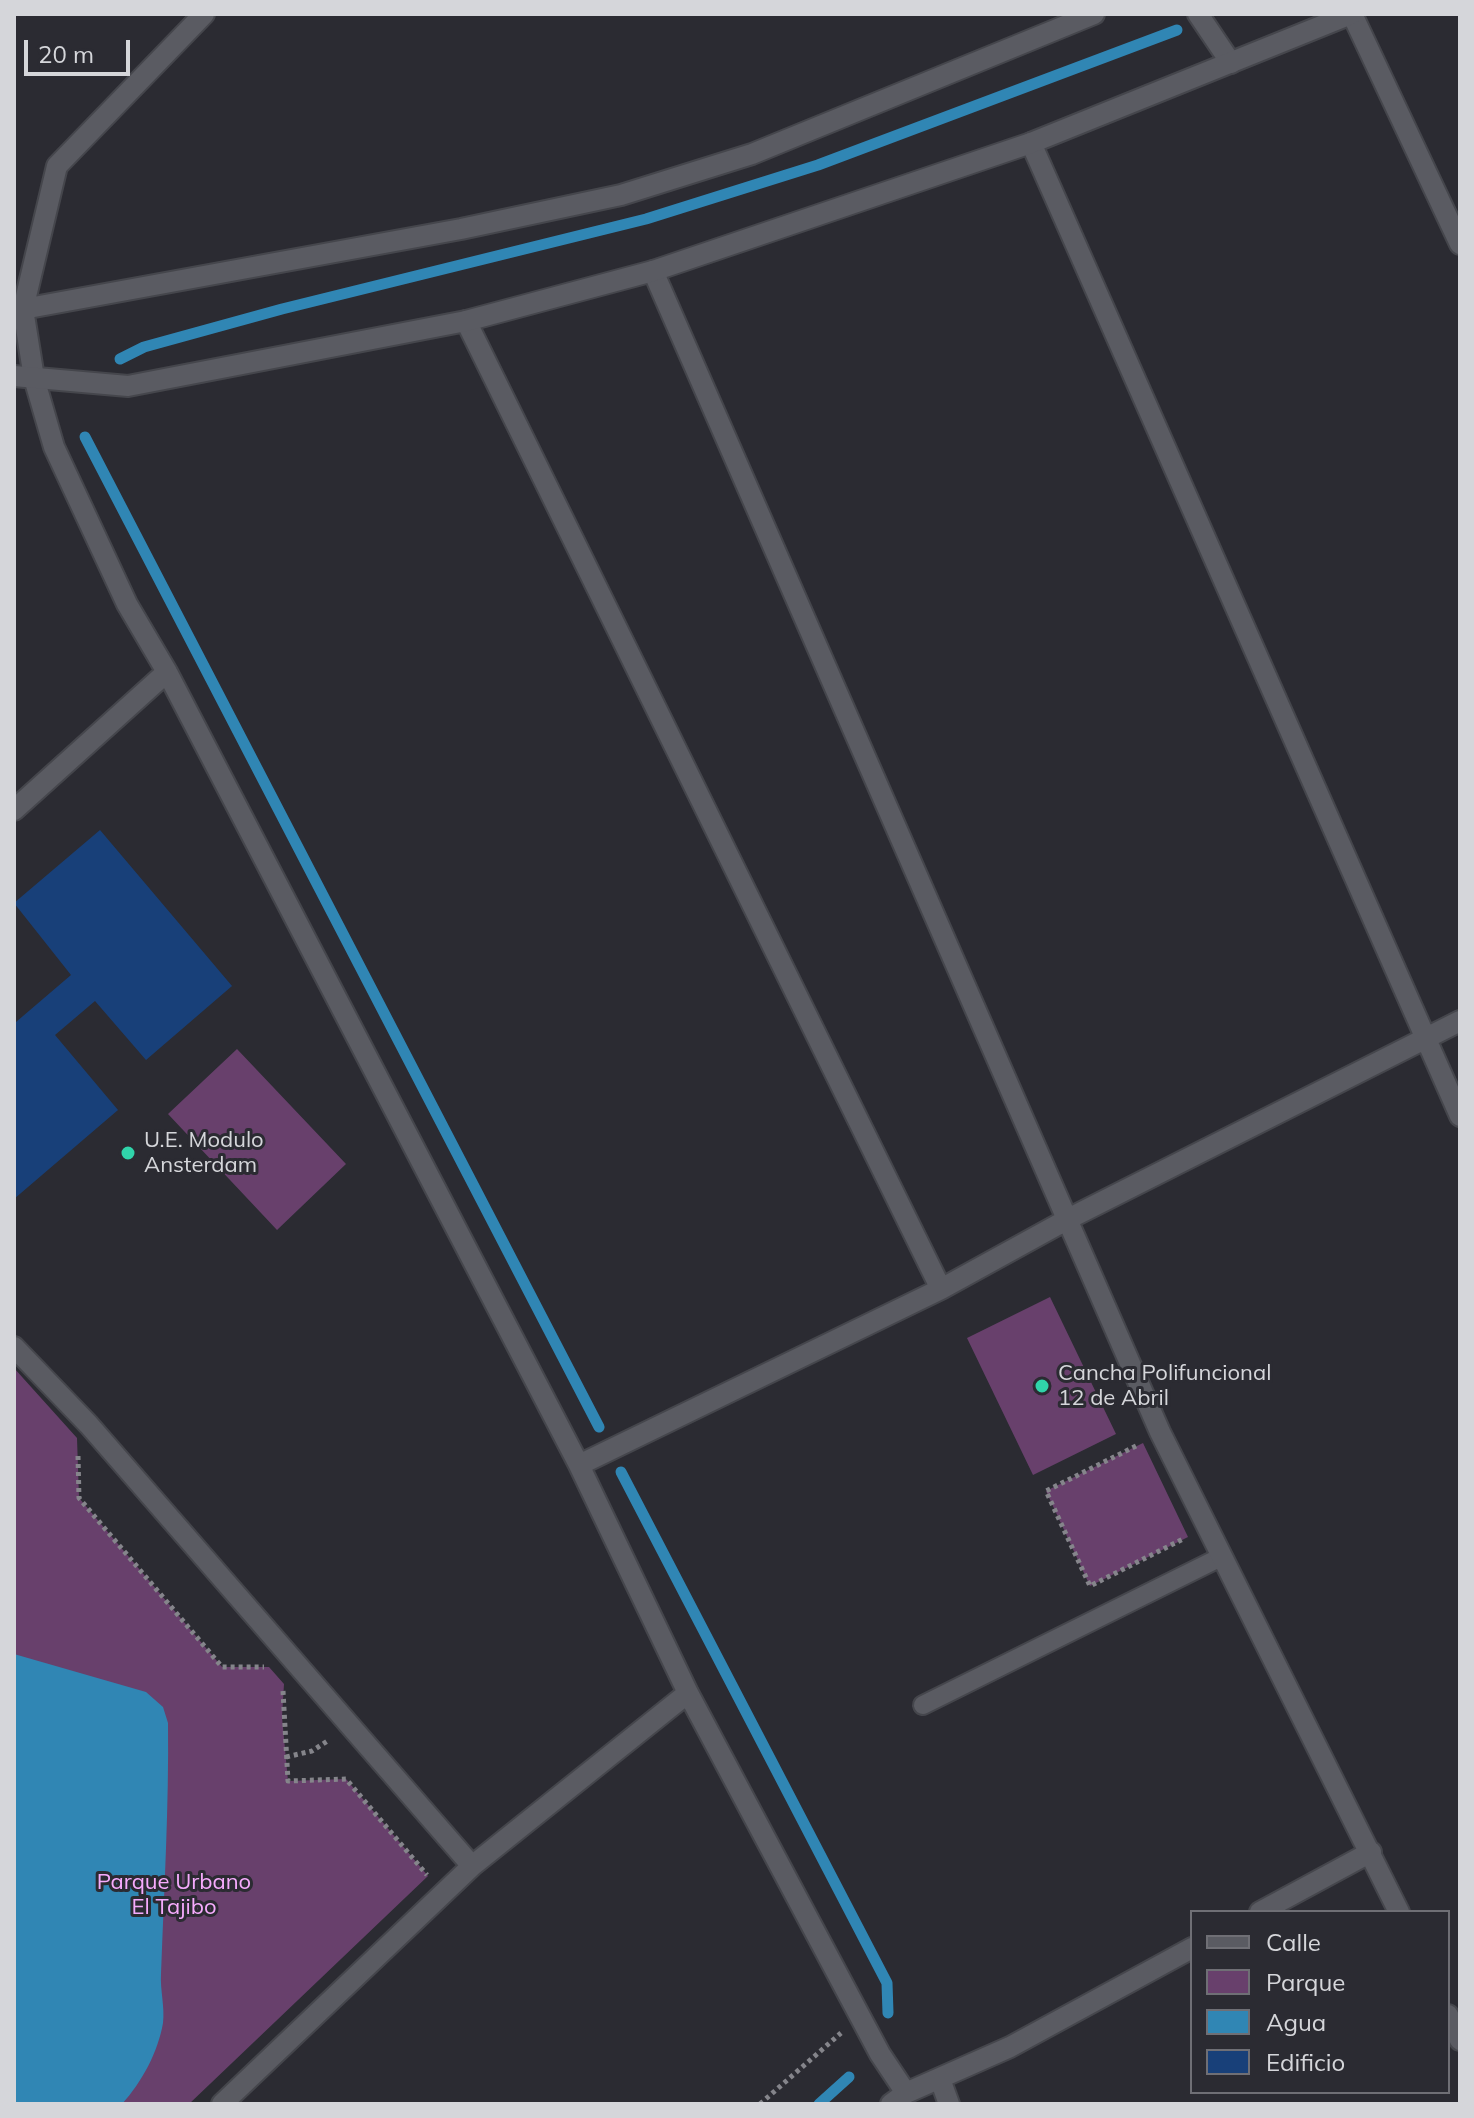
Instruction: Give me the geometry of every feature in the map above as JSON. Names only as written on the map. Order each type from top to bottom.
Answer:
[{"type":"street","points":[[204,14],[57,166],[18,312],[24,377],[127,604],[167,672],[579,1465],[688,1693],[860,2017],[898,2098],[1010,2047],[1190,1949]]},
{"type":"street","points":[[18,312],[461,229],[621,195],[752,154],[1094,14]]},
{"type":"street","points":[[1198,14],[1231,63]]},
{"type":"street","points":[[24,377],[128,386],[466,321],[653,271],[1031,143],[1352,14],[1460,244]]},
{"type":"street","points":[[1031,143],[1460,1116]]},
{"type":"street","points":[[653,271],[1070,1218],[1160,1432],[1398,1910]]},
{"type":"street","points":[[466,321],[941,1289]]},
{"type":"street","points":[[14,810],[167,672]]},
{"type":"street","points":[[579,1465],[941,1289],[1070,1218],[1423,1037],[1460,1021]]},
{"type":"street","points":[[14,1347],[89,1425],[472,1866]]},
{"type":"street","points":[[222,2104],[472,1866],[688,1693]]},
{"type":"street","points":[[1264,1910],[1371,1852]]},
{"type":"street","points":[[1450,2019],[1460,2040]]},
{"type":"street","points":[[940,2079],[949,2104]]},
{"type":"lane","points":[[923,1705],[1221,1557]]},
{"type":"path","points":[[1143,1443],[1046,1491],[1090,1586],[1188,1537]]},
{"type":"path","points":[[78,1453],[79,1498],[222,1667],[269,1667]]},
{"type":"path","points":[[284,1684],[288,1781],[346,1779],[428,1876],[417,1887]]},
{"type":"path","points":[[286,1757],[312,1751],[350,1726]]},
{"type":"path","points":[[760,2104],[860,2017]]},
{"type":"green space","points":[[237,1049],[346,1164],[277,1230],[168,1114]]},
{"type":"green space","name":"Cancha Polifuncional 12 de Abril","points":[[1050,1297],[1116,1434],[1033,1475],[967,1338]]},
{"type":"green space","name":"Parque Urbano El Tajibo","points":[[14,1368],[77,1438],[79,1498],[222,1667],[269,1667],[284,1684],[282,1717],[288,1781],[346,1779],[428,1876],[189,2104],[14,2104]]},
{"type":"green space","points":[[1143,1443],[1188,1537],[1090,1586],[1046,1491]]},
{"type":"water","points":[[14,1654],[146,1692],[163,1707],[168,1723],[161,1980],[163,2023],[148,2066],[122,2104],[14,2104]]},
{"type":"building","points":[[100,830],[232,986],[146,1060],[95,1001],[55,1035],[118,1110],[14,1199],[14,1020],[16,1022],[71,975],[14,903]]},
{"type":"waterway","points":[[120,359],[144,347],[282,309],[646,219],[818,165],[1177,30]]},
{"type":"waterway","points":[[85,437],[599,1427]]},
{"type":"waterway","points":[[621,1472],[887,1983],[888,2013]]},
{"type":"waterway","points":[[819,2104],[849,2077]]},
{"type":"place","name":"U.E. Modulo Ansterdam","points":[[128,1153]]},
{"type":"place","name":"Cancha Polifuncional 12 de Abril","points":[[1042,1386]]}]
